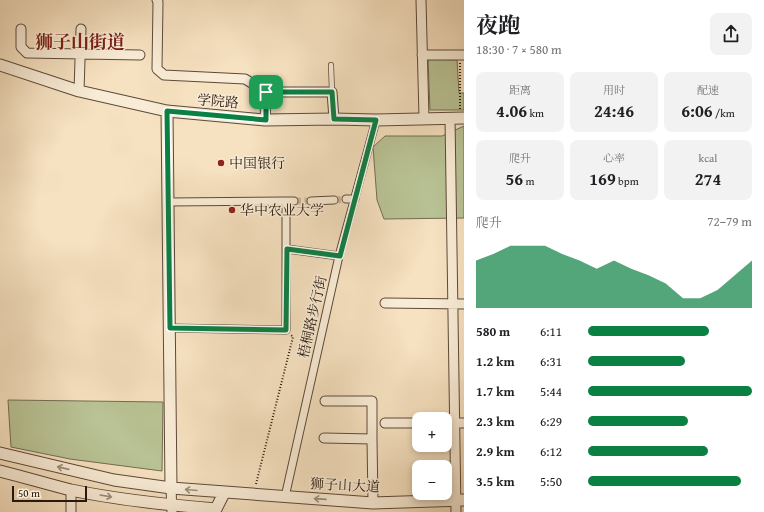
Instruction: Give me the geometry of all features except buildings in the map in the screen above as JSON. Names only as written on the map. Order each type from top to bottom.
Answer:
[{"type":"street","points":[[157,0],[157,69],[164,75],[245,79],[266,92],[332,92],[334,119]]},
{"type":"street","points":[[421,0],[424,118]]},
{"type":"street","points":[[21,29],[21,47],[26,53],[140,55]]},
{"type":"street","points":[[79,91],[81,29]]},
{"type":"street","points":[[422,55],[462,55]]},
{"type":"street","name":"学院路","points":[[0,65],[79,91],[167,111],[266,120],[458,118]]},
{"type":"street","points":[[266,92],[266,120]]},
{"type":"street","points":[[167,111],[172,509]]},
{"type":"street","points":[[450,412],[458,118]]},
{"type":"street","name":"梧桐路步行街","points":[[285,497],[340,256],[376,120]]},
{"type":"street","points":[[346,199],[356,199]]},
{"type":"street","points":[[311,201],[334,200]]},
{"type":"street","points":[[170,328],[286,330],[286,201]]},
{"type":"street","points":[[168,202],[294,201]]},
{"type":"street","points":[[287,249],[340,256]]},
{"type":"street","points":[[385,303],[464,304]]},
{"type":"street","points":[[325,401],[372,402],[373,503]]},
{"type":"street","points":[[385,423],[412,423]]},
{"type":"street","points":[[452,423],[464,423]]},
{"type":"street","points":[[324,438],[372,439]]},
{"type":"street","points":[[452,438],[460,500],[456,512]]},
{"type":"street","name":"狮子山大道","points":[[0,453],[114,480],[171,488],[373,503],[460,500]]},
{"type":"street","points":[[0,471],[71,490],[172,509],[216,511],[224,493]]},
{"type":"street","points":[[71,490],[72,512]]},
{"type":"lane","points":[[331,65],[332,92]]},
{"type":"path","points":[[458,118],[462,55]]},
{"type":"path","points":[[253,495],[293,337],[286,330]]},
{"type":"green space","points":[[428,59],[457,60],[459,93],[464,93],[464,110],[430,110]]},
{"type":"green space","points":[[464,126],[464,218],[384,219],[377,200],[373,147],[385,136],[442,136]]},
{"type":"green space","points":[[8,400],[163,402],[162,471],[70,459],[11,447]]},
{"type":"tunnel","points":[[334,200],[346,199]]},
{"type":"tunnel","points":[[294,201],[311,201]]},
{"type":"place","name":"中国银行","points":[[221,163]]},
{"type":"place","name":"华中农业大学","points":[[232,210]]},
{"type":"district","name":"狮子山街道","points":[[80,42]]},
{"type":"route","points":[[266,92],[332,92],[334,119],[376,120],[340,256],[287,249],[286,330],[170,328],[167,111],[266,120],[266,92]]}]
